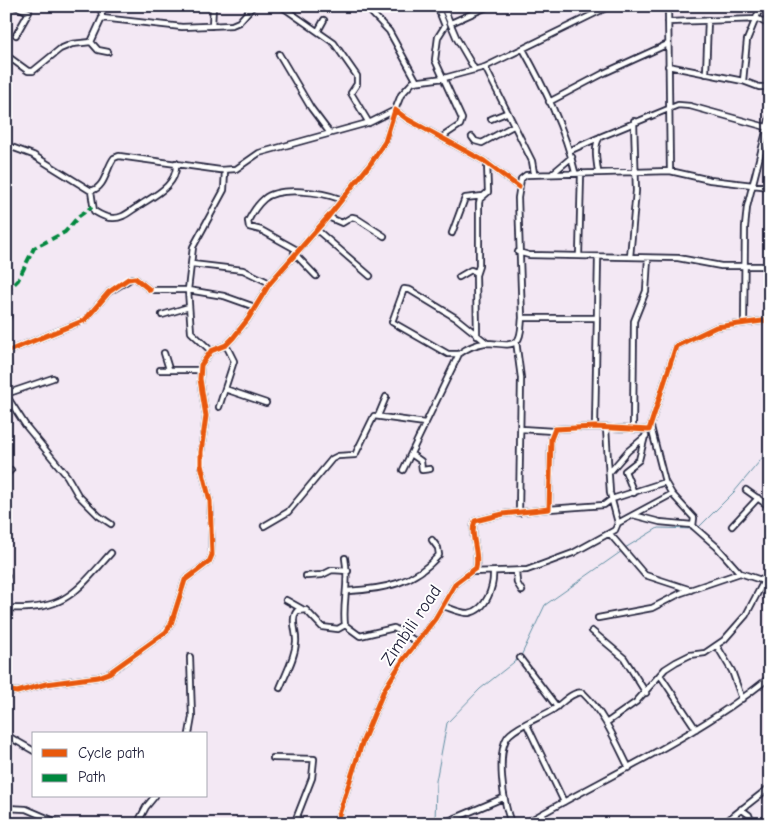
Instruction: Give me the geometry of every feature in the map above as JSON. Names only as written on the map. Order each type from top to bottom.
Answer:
[{"type":"street","points":[[6,10],[9,6]]},
{"type":"street","points":[[15,6],[29,12],[16,35]]},
{"type":"street","points":[[91,42],[102,18],[101,6]]},
{"type":"street","points":[[212,26],[213,6]]},
{"type":"street","points":[[102,18],[182,27],[212,26],[237,23],[253,6]]},
{"type":"street","points":[[281,6],[334,43],[357,76],[357,84],[352,94],[369,123]]},
{"type":"street","points":[[365,6],[389,31],[416,80]]},
{"type":"street","points":[[437,6],[445,26],[438,37],[435,60],[462,121],[459,126],[442,137]]},
{"type":"street","points":[[443,6],[475,70]]},
{"type":"street","points":[[450,23],[489,6]]},
{"type":"street","points":[[6,690],[17,692],[46,684],[98,677],[109,673],[166,632],[171,624],[187,578],[209,562],[212,555],[211,512],[201,465],[206,407],[200,370],[206,354],[226,344],[241,328],[270,283],[371,163],[385,142],[394,110],[401,96],[416,80],[444,78],[485,67],[610,6]]},
{"type":"street","points":[[668,6],[670,172]]},
{"type":"street","points":[[743,80],[747,40],[758,19],[761,6]]},
{"type":"street","points":[[668,22],[758,19],[770,24]]},
{"type":"street","points":[[318,31],[324,20]]},
{"type":"street","points":[[706,74],[708,20]]},
{"type":"street","points":[[91,42],[98,50],[108,52]]},
{"type":"street","points":[[6,55],[28,71],[33,72],[60,49],[72,44],[91,42]]},
{"type":"street","points":[[550,102],[604,73],[668,44]]},
{"type":"street","points":[[522,49],[550,102],[578,173],[579,256]]},
{"type":"street","points":[[279,54],[311,108],[329,132]]},
{"type":"street","points":[[668,66],[743,80],[760,87],[770,87]]},
{"type":"street","points":[[485,67],[512,126],[530,158],[534,173]]},
{"type":"street","points":[[569,150],[678,105],[690,106],[766,127]]},
{"type":"street","points":[[91,191],[100,186],[114,158],[129,156],[142,160],[176,162],[225,170],[236,169],[256,154],[329,132],[369,123],[394,110]]},
{"type":"street","points":[[394,110],[406,119],[487,163],[519,187]]},
{"type":"street","points":[[492,119],[506,113]]},
{"type":"street","points":[[744,322],[743,265],[746,221],[770,116]]},
{"type":"street","points":[[630,258],[635,217],[634,122]]},
{"type":"street","points":[[472,137],[475,141],[482,143],[512,126]]},
{"type":"street","points":[[598,172],[596,153],[599,138]]},
{"type":"street","points":[[6,144],[33,155],[91,191],[94,211],[110,218],[128,214],[148,202],[170,182],[176,171],[176,162]]},
{"type":"street","points":[[553,173],[572,157]]},
{"type":"street","points":[[477,336],[476,272],[479,266],[479,201],[489,191],[487,163]]},
{"type":"street","points":[[211,350],[190,332],[188,290],[193,247],[224,190],[225,170]]},
{"type":"street","points":[[486,343],[456,318],[410,290],[404,289],[392,322],[448,354],[460,354],[486,343],[508,344],[516,341],[520,336],[522,318],[518,252],[519,187],[526,174],[598,172],[635,174],[670,172],[710,180],[770,187]]},
{"type":"street","points":[[316,276],[295,252],[268,233],[249,227],[248,221],[256,207],[265,198],[291,191],[326,195],[340,199]]},
{"type":"street","points":[[452,232],[466,198],[483,196]]},
{"type":"street","points":[[328,216],[342,223],[352,217],[356,218],[384,236]]},
{"type":"street","points":[[316,230],[370,276]]},
{"type":"street","points":[[518,252],[529,255],[678,258],[702,264],[768,266],[770,254]]},
{"type":"street","points":[[595,427],[598,257]]},
{"type":"street","points":[[634,428],[634,321],[635,314],[646,291],[648,258]]},
{"type":"street","points":[[192,264],[243,270],[270,283]]},
{"type":"street","points":[[459,277],[471,270],[476,272]]},
{"type":"street","points":[[6,352],[85,320],[109,292],[128,279],[135,278],[150,290],[188,290],[224,296],[255,307]]},
{"type":"street","points":[[162,315],[189,307]]},
{"type":"street","points":[[522,318],[597,318]]},
{"type":"street","points":[[634,493],[625,471],[639,460],[676,346],[716,327],[770,320]]},
{"type":"street","points":[[516,341],[521,378],[519,513]]},
{"type":"street","points":[[219,407],[234,361],[226,344]]},
{"type":"street","points":[[164,353],[169,369]]},
{"type":"street","points":[[402,470],[460,354]]},
{"type":"street","points":[[160,370],[200,370]]},
{"type":"street","points":[[53,378],[6,395],[26,426],[67,476],[78,495],[98,516],[112,524]]},
{"type":"street","points":[[224,389],[266,403]]},
{"type":"street","points":[[378,416],[386,397]]},
{"type":"street","points":[[264,526],[288,512],[332,459],[338,456],[355,455],[371,418],[378,416],[425,423]]},
{"type":"street","points":[[521,428],[553,431],[557,428],[650,428]]},
{"type":"street","points":[[606,428],[612,500],[618,523]]},
{"type":"street","points":[[650,428],[665,482],[672,494],[694,518],[692,525]]},
{"type":"street","points":[[550,509],[553,431]]},
{"type":"street","points":[[609,473],[628,451],[646,436]]},
{"type":"street","points":[[411,454],[421,461],[422,470],[430,469]]},
{"type":"street","points":[[6,475],[11,470]]},
{"type":"street","points":[[472,572],[477,564],[473,525],[475,521],[550,509],[604,505],[612,500],[665,482]]},
{"type":"street","points":[[746,490],[770,507]]},
{"type":"street","points":[[472,572],[516,572],[559,559],[610,534],[615,530],[618,523],[672,494]]},
{"type":"street","points":[[732,526],[758,498]]},
{"type":"street","points":[[606,723],[625,711],[646,693],[660,675],[676,662],[690,655],[705,653],[717,646],[743,620],[767,581],[740,573],[717,547],[692,525],[652,521],[632,515]]},
{"type":"street","points":[[610,534],[645,575],[691,590]]},
{"type":"street","points":[[348,591],[404,582],[427,566],[438,554],[438,548],[432,540]]},
{"type":"street","points":[[6,608],[39,607],[62,601],[78,589],[111,553]]},
{"type":"street","points":[[345,558],[348,571],[345,625],[360,636],[394,628],[417,642]]},
{"type":"street","points":[[306,576],[322,575],[332,570],[348,571]]},
{"type":"street","name":"Zimbili road","points":[[336,824],[359,751],[377,704],[395,672],[417,642],[427,632],[456,583],[472,572]]},
{"type":"street","points":[[443,606],[467,613],[474,612],[493,590],[493,572]]},
{"type":"street","points":[[516,572],[517,583],[522,591]]},
{"type":"street","points":[[598,618],[652,608],[691,590],[740,573]]},
{"type":"street","points":[[286,600],[302,609],[322,627],[338,629],[345,625]]},
{"type":"street","points":[[280,688],[295,651],[295,614],[302,609]]},
{"type":"street","points":[[592,631],[624,658],[646,693]]},
{"type":"street","points":[[717,646],[732,671],[742,698]]},
{"type":"street","points":[[189,732],[192,717],[190,657]]},
{"type":"street","points":[[520,658],[557,706]]},
{"type":"street","points":[[660,675],[696,729]]},
{"type":"street","points":[[524,824],[629,768],[696,729],[770,677]]},
{"type":"street","points":[[512,824],[503,798],[503,749],[506,739],[510,734],[576,693],[583,693],[606,723],[629,768]]},
{"type":"street","points":[[527,725],[564,802]]},
{"type":"street","points":[[6,735],[32,750]]},
{"type":"street","points":[[273,758],[314,759],[312,778],[294,824]]},
{"type":"street","points":[[723,824],[770,787]]},
{"type":"street","points":[[139,824],[146,807],[153,798]]},
{"type":"street","points":[[446,822],[503,798]]},
{"type":"street","points":[[6,808],[26,809],[61,824]]},
{"type":"street","points":[[741,809],[749,815],[752,824]]},
{"type":"waterway","points":[[698,528],[734,492],[770,449]]},
{"type":"waterway","points":[[625,548],[658,528],[695,529]]},
{"type":"waterway","points":[[521,656],[545,605],[622,551]]},
{"type":"waterway","points":[[435,824],[436,781],[447,723],[480,689],[518,659]]},
{"type":"marked path","points":[[6,292],[18,280],[34,248],[65,232],[79,216],[92,207]]},
{"type":"marked path","points":[[6,312],[8,317]]},
{"type":"cycle path","points":[[6,690],[17,692],[46,684],[98,677],[109,673],[166,632],[171,624],[185,580],[209,562],[212,555],[210,501],[201,465],[206,416],[200,379],[201,365],[211,351],[226,345],[233,338],[248,319],[270,283],[328,217],[371,163],[385,142],[395,110],[407,119],[484,161],[519,187]]},
{"type":"cycle path","points":[[6,352],[85,320],[109,292],[128,279],[135,278],[150,290]]},
{"type":"cycle path","points":[[336,824],[362,743],[384,690],[403,660],[435,619],[456,583],[476,568],[477,556],[473,532],[475,521],[503,514],[549,509],[551,439],[555,429],[595,427],[649,430],[676,346],[716,327],[770,320]]}]
